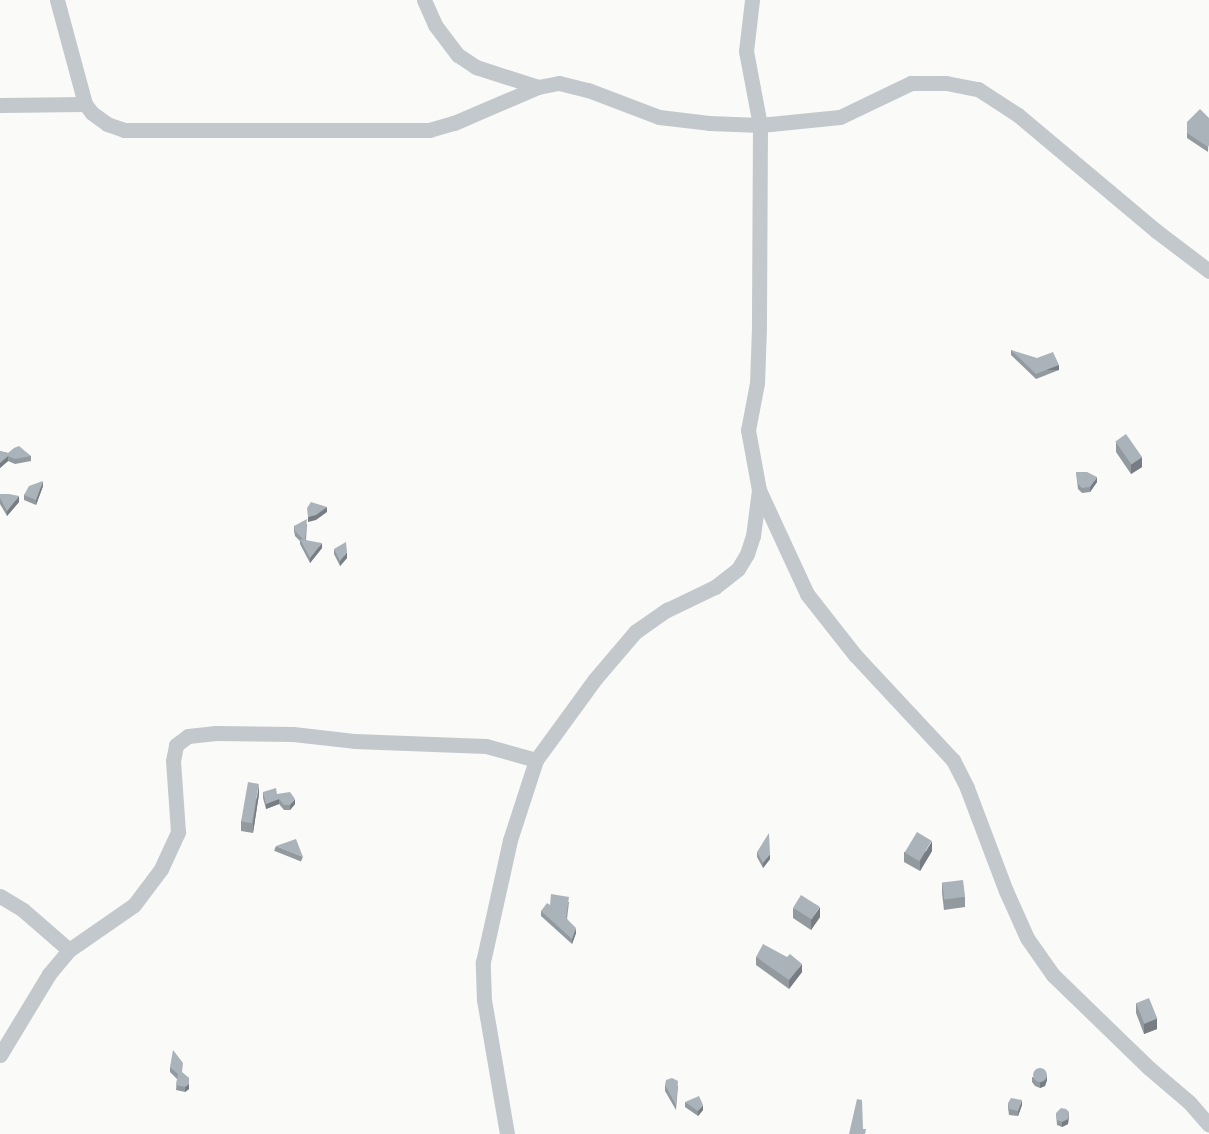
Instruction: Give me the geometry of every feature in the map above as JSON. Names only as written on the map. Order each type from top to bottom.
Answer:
[{"type":"street","points":[[57,0],[85,104],[92,113],[107,124],[124,130],[429,130],[454,124],[538,87],[559,83],[578,87],[659,117],[709,123],[760,125],[840,117],[911,84],[946,83],[978,89],[1018,115],[1155,230],[1209,270]]},
{"type":"street","points":[[424,0],[435,25],[458,55],[476,67],[538,87]]},
{"type":"street","points":[[752,0],[746,51],[760,125],[757,382],[748,430],[759,490],[807,594],[855,655],[953,760],[974,805],[1006,891],[1027,938],[1053,975],[1149,1068],[1189,1102],[1209,1125]]},
{"type":"street","points":[[0,105],[85,104]]},
{"type":"street","points":[[506,1134],[484,1000],[483,962],[510,840],[536,760],[595,679],[635,632],[666,610],[715,587],[738,569],[747,554],[753,536],[759,490]]},
{"type":"street","points":[[0,1056],[48,974],[69,950],[134,905],[161,869],[178,832],[173,761],[176,745],[188,736],[216,732],[293,734],[354,741],[486,746],[536,760]]},
{"type":"street","points":[[0,896],[23,910],[69,950]]},
{"type":"building","points":[[1200,109],[1209,118],[1208,147],[1187,133],[1187,122]]},
{"type":"building","points":[[1011,350],[1037,358],[1053,352],[1059,365],[1036,374]]},
{"type":"building","points":[[1126,434],[1142,457],[1131,464],[1115,441]]},
{"type":"building","points":[[19,446],[31,456],[15,459],[8,456],[0,463],[0,451],[8,453]]},
{"type":"building","points":[[1076,472],[1087,472],[1097,477],[1090,487],[1082,488],[1078,484]]},
{"type":"building","points":[[43,481],[36,500],[24,495],[29,486]]},
{"type":"building","points":[[0,494],[19,496],[7,511],[0,498]]},
{"type":"building","points":[[311,502],[327,507],[316,515],[308,517],[307,508]]},
{"type":"building","points":[[307,519],[305,540],[322,543],[310,558],[300,539],[304,540],[295,531],[294,526]]},
{"type":"building","points":[[346,542],[347,552],[340,561],[334,549]]},
{"type":"building","points":[[248,782],[259,784],[252,823],[241,821]]},
{"type":"building","points":[[276,788],[277,794],[290,792],[295,799],[290,805],[284,805],[279,799],[266,804],[263,792]]},
{"type":"building","points":[[917,832],[932,841],[919,861],[905,853]]},
{"type":"building","points":[[769,833],[770,854],[763,863],[757,852]]},
{"type":"building","points":[[296,839],[303,857],[276,846]]},
{"type":"building","points":[[963,880],[965,897],[944,899],[942,883]]},
{"type":"building","points":[[551,894],[569,897],[566,918],[576,928],[572,939],[541,911],[547,903],[550,905]]},
{"type":"building","points":[[801,895],[820,907],[812,919],[793,908]]},
{"type":"building","points":[[763,944],[787,957],[790,954],[802,964],[789,980],[756,957]]},
{"type":"building","points":[[1149,998],[1157,1018],[1144,1024],[1136,1003]]},
{"type":"building","points":[[173,1050],[183,1063],[182,1072],[189,1078],[189,1084],[185,1087],[176,1085],[178,1074],[170,1067]]},
{"type":"building","points":[[1037,1068],[1043,1068],[1047,1075],[1043,1082],[1037,1082],[1033,1078],[1033,1072]]},
{"type":"building","points":[[672,1078],[678,1081],[676,1105],[665,1085],[666,1080]]},
{"type":"building","points":[[699,1096],[703,1105],[698,1111],[685,1102]]},
{"type":"building","points":[[1011,1098],[1022,1100],[1018,1111],[1009,1109],[1008,1103]]},
{"type":"building","points":[[857,1099],[862,1100],[863,1129],[866,1129],[865,1134],[849,1134]]},
{"type":"building","points":[[1061,1108],[1069,1112],[1068,1119],[1062,1122],[1057,1120],[1056,1113]]}]
